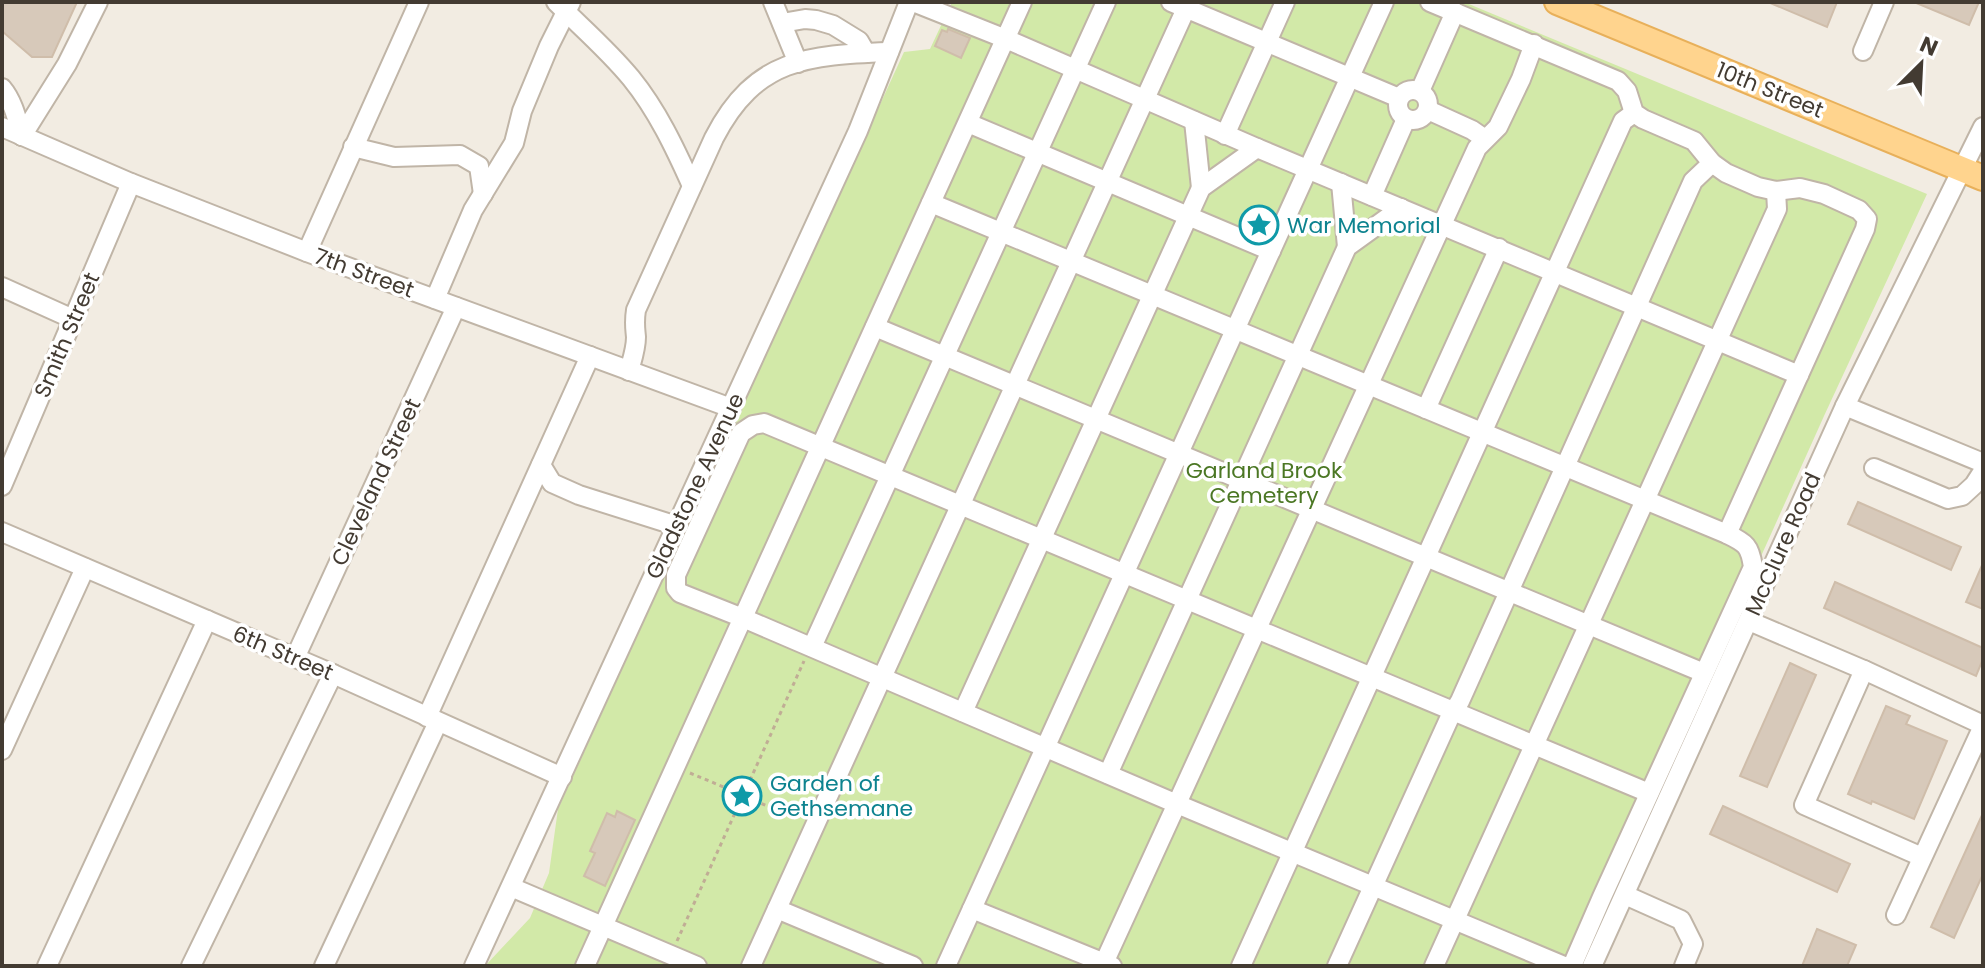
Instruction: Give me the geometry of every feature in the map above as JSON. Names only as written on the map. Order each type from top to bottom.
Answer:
[{"type":"main road","name":"10th Street","points":[[1557,2],[1583,7],[1973,173]]},
{"type":"street","points":[[22,136],[67,64],[98,2]]},
{"type":"street","points":[[307,252],[419,2]]},
{"type":"street","points":[[773,2],[798,63]]},
{"type":"street","points":[[911,2],[1006,39],[1225,135],[1799,375]]},
{"type":"street","name":"Gladstone Avenue","points":[[474,966],[858,131],[911,2]]},
{"type":"street","points":[[585,966],[1022,2]]},
{"type":"street","points":[[812,647],[1106,2]]},
{"type":"street","points":[[1225,135],[1285,2]]},
{"type":"street","points":[[946,966],[1384,2]]},
{"type":"street","points":[[1430,2],[1618,81],[1627,91],[1634,113],[1694,141],[1712,163],[1726,173],[1776,191],[1800,188],[1824,194],[1859,210],[1867,219],[1727,534]]},
{"type":"street","points":[[1863,51],[1884,2]]},
{"type":"street","points":[[751,966],[1107,182],[1182,4],[1399,98]]},
{"type":"street","points":[[435,299],[473,210],[514,143],[522,111],[564,5],[632,79],[648,101],[674,146],[692,186]]},
{"type":"street","points":[[1420,91],[1455,12]]},
{"type":"street","points":[[782,23],[805,19],[833,25],[859,41],[866,53]]},
{"type":"street","points":[[972,909],[1108,964],[1177,804],[1441,224],[1477,148],[1498,127],[1534,44]]},
{"type":"street","points":[[629,371],[635,351],[633,324],[636,310],[723,119],[764,76],[798,63],[848,54],[889,52]]},
{"type":"street","points":[[2,88],[16,113],[22,136]]},
{"type":"street","points":[[1408,90],[1420,91],[1428,99],[1428,110],[1419,119],[1406,119],[1398,110],[1399,98],[1408,90]]},
{"type":"street","points":[[1428,110],[1485,139]]},
{"type":"street","points":[[1241,966],[1623,121],[1634,113]]},
{"type":"street","points":[[1372,196],[1406,119]]},
{"type":"street","points":[[1194,121],[1201,188]]},
{"type":"street","points":[[968,123],[1271,251]]},
{"type":"street","name":"7th Street","points":[[2,127],[131,183],[307,252],[731,408]]},
{"type":"street","name":"McClure Road","points":[[1592,966],[1845,406],[1973,173],[1983,127]]},
{"type":"street","points":[[353,147],[394,157],[460,155],[479,166],[483,194]]},
{"type":"street","points":[[963,712],[1201,188],[1257,148]]},
{"type":"street","points":[[1337,966],[1693,181],[1712,163]]},
{"type":"street","name":"Smith Street","points":[[2,486],[131,183]]},
{"type":"street","points":[[1341,183],[1347,247]]},
{"type":"street","points":[[1434,966],[1777,209],[1776,191]]},
{"type":"street","points":[[931,203],[1745,543],[1751,553],[1753,567],[1572,966]]},
{"type":"street","points":[[1108,774],[1347,247],[1401,208]]},
{"type":"street","points":[[1426,409],[1499,248]]},
{"type":"street","points":[[2,287],[73,319]]},
{"type":"street","name":"Cleveland Street","points":[[295,658],[456,307]]},
{"type":"street","points":[[875,327],[1704,673]]},
{"type":"street","points":[[324,966],[590,356]]},
{"type":"street","points":[[1845,406],[1983,463]]},
{"type":"street","points":[[1564,966],[680,593],[676,588],[676,575],[741,433],[753,425],[764,423],[1649,793]]},
{"type":"street","points":[[541,465],[552,483],[579,495],[677,526]]},
{"type":"street","points":[[1874,468],[1948,499],[1962,496],[1983,471]]},
{"type":"street","name":"6th Street","points":[[2,532],[333,674],[562,777]]},
{"type":"street","points":[[2,750],[85,568]]},
{"type":"street","points":[[47,966],[207,620]]},
{"type":"street","points":[[1749,621],[1983,725],[1896,915]]},
{"type":"street","points":[[1864,670],[1804,805],[1922,857]]},
{"type":"street","points":[[191,966],[333,674]]},
{"type":"street","points":[[511,887],[697,966]]},
{"type":"street","points":[[1625,895],[1681,920],[1693,944],[1684,966]]},
{"type":"street","points":[[777,909],[913,966]]},
{"type":"path","points":[[746,789],[812,647]]},
{"type":"path","points":[[675,766],[738,793]]},
{"type":"path","points":[[741,787],[746,789],[750,791],[744,803],[735,799],[741,787]]},
{"type":"path","points":[[747,797],[814,827]]},
{"type":"path","points":[[671,955],[740,801]]},
{"type":"green space","name":"Garland Brook Cemetery","points":[[952,2],[1464,2],[1927,194],[1577,966],[485,966],[530,918],[549,873],[558,809],[904,52],[930,49]]},
{"type":"building","points":[[2,2],[77,2],[52,57],[32,57],[2,31]]},
{"type":"building","points":[[1768,2],[1837,2],[1827,27]]},
{"type":"building","points":[[1914,2],[1979,2],[1969,25]]},
{"type":"building","points":[[948,29],[970,38],[961,58],[935,46],[942,30],[947,32]]},
{"type":"building","points":[[1858,502],[1961,547],[1951,570],[1848,524]]},
{"type":"building","points":[[1983,563],[1983,609],[1966,602]]},
{"type":"building","points":[[1835,582],[1983,648],[1983,659],[1976,676],[1824,608]]},
{"type":"building","points":[[1790,663],[1816,675],[1767,787],[1740,776]]},
{"type":"building","points":[[1886,706],[1910,716],[1906,724],[1947,741],[1914,819],[1848,794]]},
{"type":"building","points":[[1723,806],[1850,864],[1837,892],[1710,834]]},
{"type":"building","points":[[617,811],[635,820],[605,886],[584,876],[595,853],[590,851],[607,813],[615,817]]},
{"type":"building","points":[[1983,813],[1983,874],[1954,938],[1931,927]]},
{"type":"building","points":[[1817,929],[1856,945],[1847,966],[1802,966]]},
{"type":"place","name":"War Memorial","points":[[1259,225]]},
{"type":"place","name":"Garden of Gethsemane","points":[[742,796]]}]
